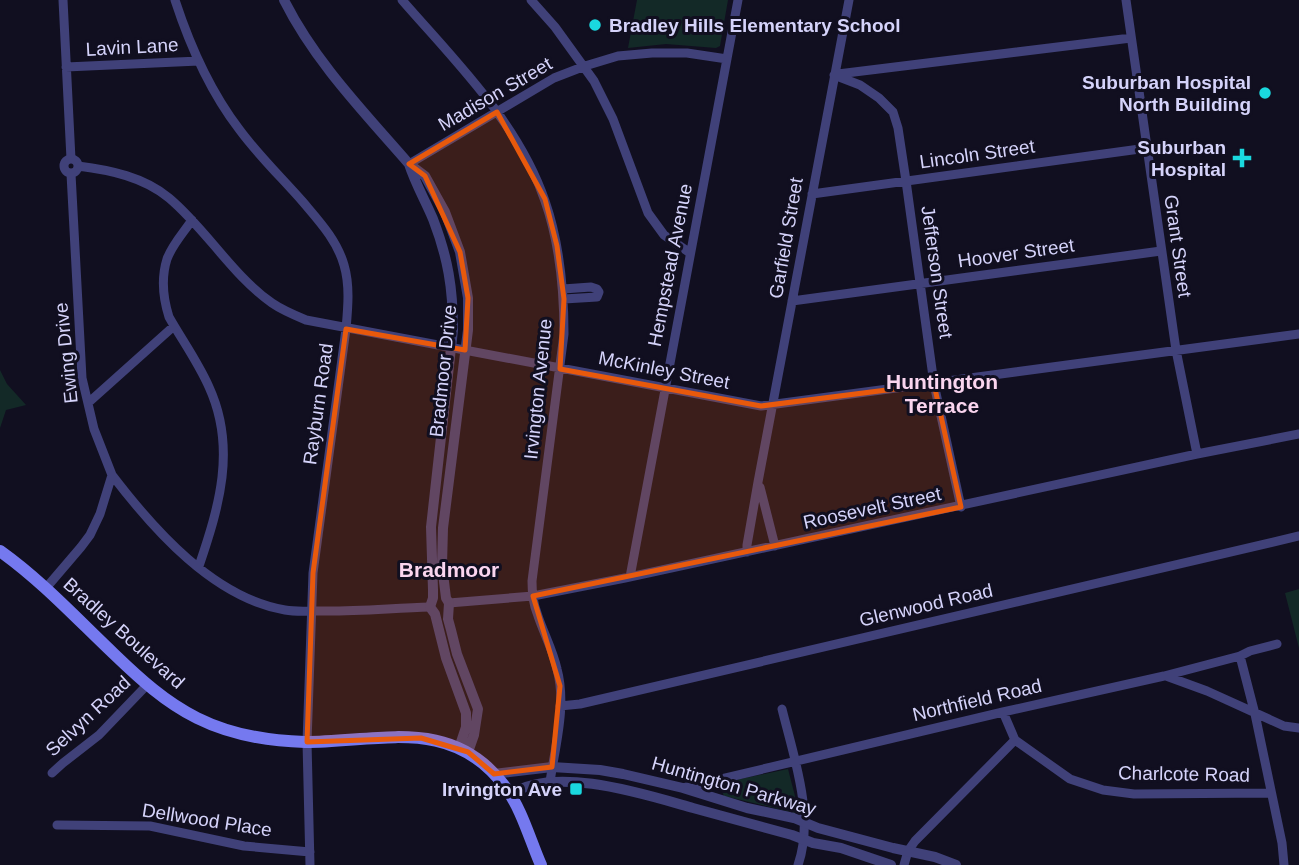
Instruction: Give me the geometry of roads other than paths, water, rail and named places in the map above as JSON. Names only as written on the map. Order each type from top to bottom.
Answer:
[{"type":"main road","name":"Bradley Boulevard","points":[[0,551],[46,588],[147,685],[182,710],[212,725],[262,739],[307,742],[410,737],[434,740],[463,750],[494,774],[508,792],[541,865]]},
{"type":"street","name":"Ewing Drive","points":[[63,0],[81,362],[94,429],[112,475]]},
{"type":"street","name":"Rayburn Road","points":[[175,0],[187,35],[218,96],[239,130],[336,244],[348,281],[346,329],[313,573],[307,742],[310,865]]},
{"type":"street","name":"Bradmoor Drive","points":[[284,0],[304,37],[323,64],[409,164],[425,176],[445,212],[460,252],[468,298],[468,330],[443,528],[442,565],[448,619],[457,654],[478,709],[474,735],[463,750]]},
{"type":"street","name":"Irvington Avenue","points":[[402,0],[486,96],[524,153],[545,200],[558,246],[564,334],[532,581],[536,613],[558,669],[560,686],[559,726],[550,782]]},
{"type":"street","points":[[531,0],[555,27],[594,81],[613,119],[648,213],[664,235],[690,253]]},
{"type":"street","name":"Hempstead Avenue","points":[[630,577],[738,0]]},
{"type":"street","name":"Garfield Street","points":[[747,552],[849,0]]},
{"type":"street","name":"Grant Street","points":[[1126,0],[1176,350],[1197,454]]},
{"type":"street","points":[[834,75],[1131,38]]},
{"type":"street","name":"Madison Street","points":[[409,164],[554,78],[584,66],[618,56],[652,53],[687,53],[727,59]]},
{"type":"street","name":"Lavin Lane","points":[[66,67],[199,61]]},
{"type":"street","name":"Jefferson Street","points":[[834,75],[860,85],[879,98],[893,112],[898,128],[934,384],[961,507]]},
{"type":"street","name":"Lincoln Street","points":[[812,194],[1147,148]]},
{"type":"street","name":"Bradmoor Drive","points":[[409,164],[432,218],[451,277],[452,348],[431,527],[433,607],[446,658],[466,713],[463,750]]},
{"type":"street","name":"McKinley Street","points":[[73,166],[105,169],[140,180],[168,197],[254,289],[271,303],[306,320],[761,406],[1299,334]]},
{"type":"street","points":[[192,220],[167,259],[163,279],[169,317],[210,388],[219,412],[223,439],[221,490],[199,566]]},
{"type":"street","name":"Hoover Street","points":[[792,301],[1161,251]]},
{"type":"street","points":[[88,403],[174,326]]},
{"type":"street","name":"Roosevelt Street","points":[[448,604],[533,596],[630,577],[1299,434]]},
{"type":"street","points":[[112,475],[137,508],[178,550],[227,588],[251,601],[287,611],[433,607],[444,615],[448,604],[439,596],[433,607]]},
{"type":"street","points":[[46,588],[90,535],[100,514],[112,475]]},
{"type":"street","name":"Garfield Street","points":[[758,482],[775,546]]},
{"type":"street","name":"Glenwood Road","points":[[560,706],[580,704],[1299,536]]},
{"type":"street","name":"Northfield Road","points":[[683,788],[1164,676],[1277,644]]},
{"type":"street","points":[[1240,656],[1255,714],[1282,843],[1284,865]]},
{"type":"street","points":[[1164,676],[1207,691],[1284,726],[1299,728]]},
{"type":"street","name":"Selvyn Road","points":[[52,773],[99,735],[147,685]]},
{"type":"street","points":[[782,709],[805,822],[798,865]]},
{"type":"street","points":[[904,865],[908,851],[915,841],[1015,740],[1003,712]]},
{"type":"street","name":"Charlcote Road","points":[[1015,740],[1070,779],[1103,790],[1134,794],[1271,793]]},
{"type":"street","name":"Huntington Parkway","points":[[494,774],[552,767],[600,769],[683,788],[956,865]]},
{"type":"street","points":[[508,792],[520,774],[526,771]]},
{"type":"street","name":"Huntington Parkway","points":[[508,792],[550,782],[620,788],[820,845],[841,848],[891,865]]},
{"type":"street","points":[[679,804],[683,788]]},
{"type":"street","name":"Dellwood Place","points":[[57,825],[150,826],[244,846],[310,852]]},
{"type":"place","name":"Bradley Hills Elementary School","points":[[595,25]]},
{"type":"place","name":"Suburban Hospital North Building","points":[[1265,93]]},
{"type":"place","name":"Suburban Hospital","points":[[1242,158]]},
{"type":"place","name":"Irvington Ave","points":[[576,789]]},
{"type":"district","name":"Huntington Terrace","points":[[942,393]]},
{"type":"district","name":"Bradmoor","points":[[449,569]]}]
